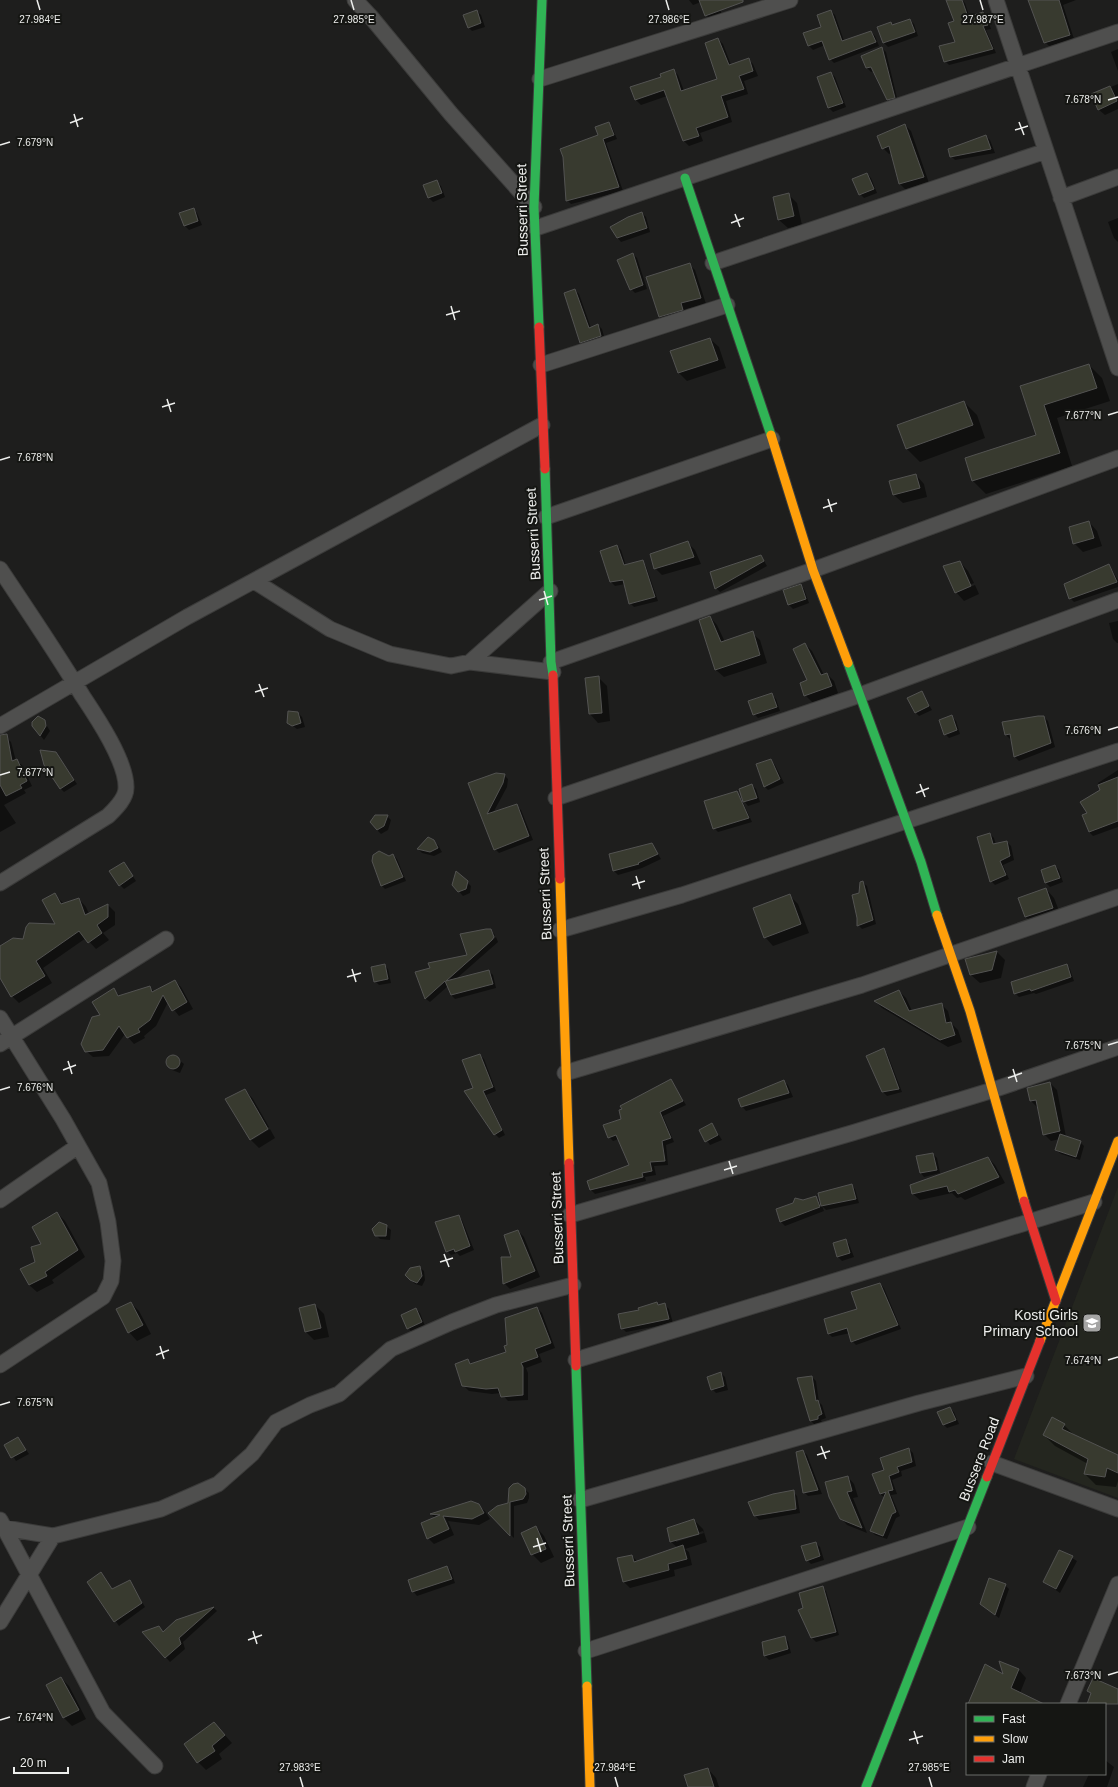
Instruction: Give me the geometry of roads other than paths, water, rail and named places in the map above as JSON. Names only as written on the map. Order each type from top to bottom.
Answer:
[{"type":"main road","name":"Busserri Street","points":[[542,0],[534,207],[550,591],[560,930],[590,1787]]},
{"type":"main road","points":[[684,178],[772,439],[813,570],[906,822],[970,1011],[1031,1221],[1056,1301]]},
{"type":"main road","name":"Bussere Road","points":[[866,1787],[1118,1141]]},
{"type":"street","points":[[355,0],[371,17],[451,114],[534,207]]},
{"type":"street","points":[[540,79],[790,0]]},
{"type":"street","points":[[996,0],[1061,198],[1112,328],[1118,368]]},
{"type":"street","points":[[536,228],[1118,32]]},
{"type":"street","points":[[713,263],[1046,151]]},
{"type":"street","points":[[1061,198],[1118,177]]},
{"type":"street","points":[[541,366],[727,305]]},
{"type":"street","points":[[0,726],[254,581],[542,425]]},
{"type":"street","points":[[546,517],[772,439]]},
{"type":"street","points":[[254,581],[330,629],[390,654],[451,666],[470,662],[552,667],[1118,458]]},
{"type":"street","points":[[0,569],[55,649],[103,727],[116,753],[124,774],[126,789],[119,804],[108,816],[0,884]]},
{"type":"street","points":[[470,662],[550,591]]},
{"type":"street","points":[[556,798],[860,695],[1118,600]]},
{"type":"street","points":[[560,930],[682,895],[1118,751]]},
{"type":"street","points":[[565,1074],[862,985],[1118,897]]},
{"type":"street","points":[[6,1040],[166,939]]},
{"type":"street","points":[[0,1018],[6,1040],[78,1146],[99,1182],[108,1222],[113,1261],[111,1281],[103,1297],[0,1365]]},
{"type":"street","points":[[570,1215],[852,1134],[993,1090],[1118,1047]]},
{"type":"street","points":[[0,1200],[78,1146]]},
{"type":"street","points":[[576,1360],[1094,1202]]},
{"type":"street","points":[[2,1524],[53,1536],[161,1509],[218,1484],[252,1454],[276,1422],[310,1405],[340,1394],[391,1349],[496,1305],[573,1285]]},
{"type":"street","points":[[580,1500],[919,1403],[1026,1376]]},
{"type":"street","points":[[992,1463],[1118,1509]]},
{"type":"street","points":[[2,1524],[103,1713],[155,1766]]},
{"type":"street","points":[[586,1651],[968,1527]]},
{"type":"street","points":[[0,1622],[53,1536]]},
{"type":"street","points":[[1068,1703],[1118,1584]]},
{"type":"street","points":[[1034,1787],[1040,1775]]},
{"type":"place","name":"Kosti Girls Primary School","points":[[1092,1323]]}]
